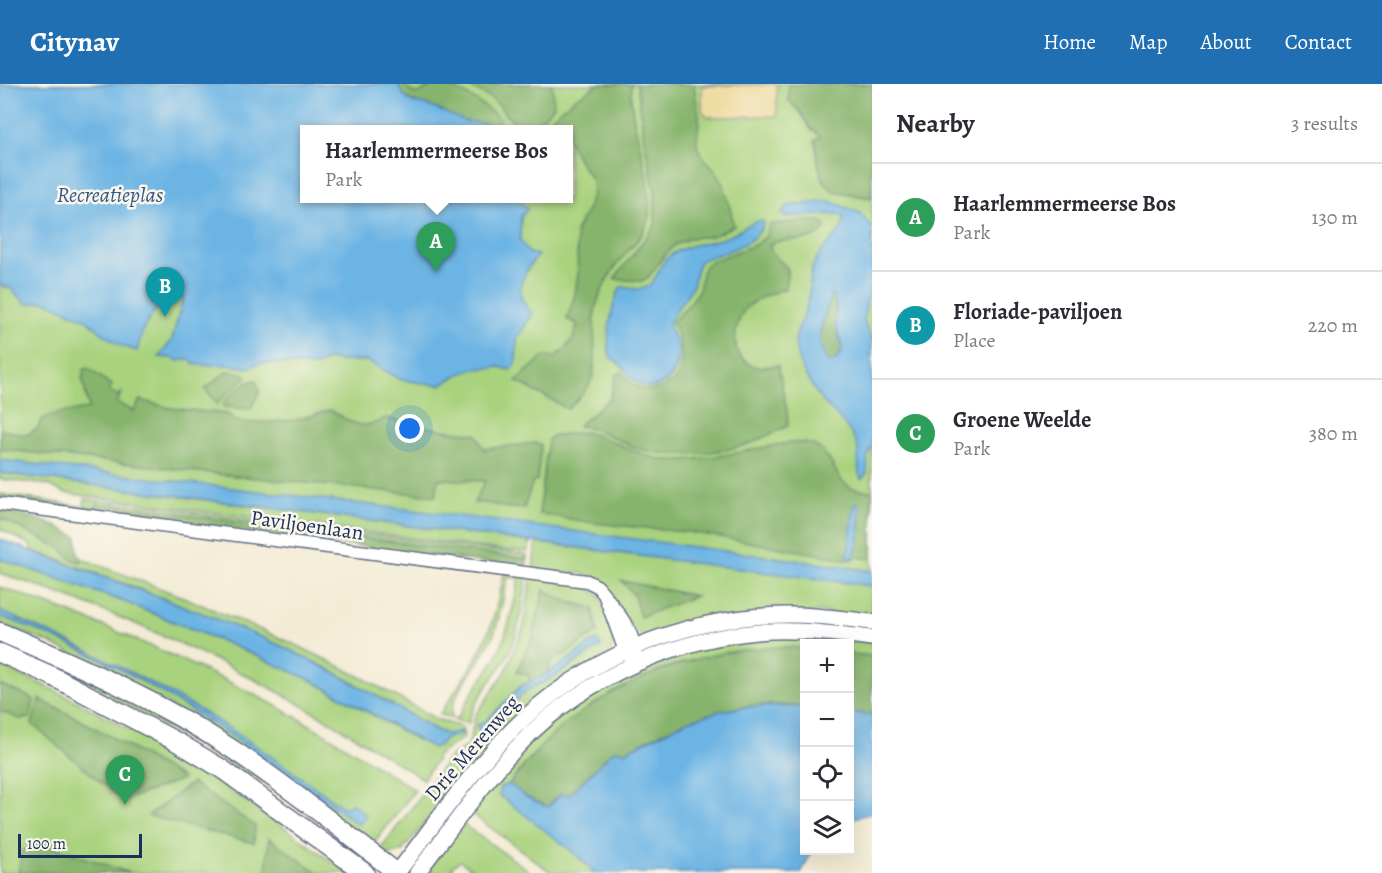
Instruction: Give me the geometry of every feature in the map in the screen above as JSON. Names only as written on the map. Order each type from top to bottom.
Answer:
[{"type":"highway","name":"Drie Merenweg","points":[[0,632],[110,679],[192,724],[233,750],[397,873]]},
{"type":"highway","points":[[0,653],[50,675],[179,743],[222,769],[364,873]]},
{"type":"main road","name":"Drie Merenweg","points":[[397,873],[472,775],[510,732],[564,686],[593,667],[657,637],[703,624],[764,616],[797,615],[872,622]]},
{"type":"main road","name":"Drie Merenweg","points":[[417,873],[488,781],[524,740],[553,714],[583,693],[636,664],[689,645],[740,634],[771,631],[804,632],[872,638]]},
{"type":"street","name":"Paviljoenlaan","points":[[0,504],[587,581],[597,586],[626,624],[630,648],[636,664]]},
{"type":"green space","points":[[0,84],[872,84],[872,574],[0,461]]},
{"type":"green space","points":[[397,84],[403,84],[414,93],[433,86],[447,86],[472,98],[501,119],[492,125],[468,122],[410,100]]},
{"type":"green space","points":[[463,84],[552,84],[554,106],[536,125],[520,125],[505,115],[501,107],[489,97]]},
{"type":"green space","points":[[599,84],[631,84],[631,100],[648,182],[649,215],[642,234],[620,260],[607,279],[600,295],[594,321],[593,376],[585,392],[568,409],[516,381],[544,356],[555,357],[559,354],[570,343],[576,329],[577,324],[567,319],[575,294],[578,274],[576,230],[588,208],[593,191],[592,180],[573,148],[573,125],[559,125],[552,117],[574,99]]},
{"type":"green space","points":[[637,84],[694,84],[699,116],[698,148],[721,179],[734,226],[713,236],[690,238],[675,245],[648,278],[641,281],[614,279],[655,226],[655,191],[644,140]]},
{"type":"green space","points":[[788,84],[872,84],[872,198],[834,191],[828,187],[819,168],[815,140],[820,137],[814,130],[812,131],[801,113],[789,101]]},
{"type":"green space","points":[[821,221],[826,227],[816,237],[770,244],[771,252],[788,269],[785,289],[760,298],[747,307],[739,319],[736,335],[737,350],[746,362],[757,367],[778,365],[788,426],[742,446],[714,451],[669,454],[643,450],[587,427],[578,426],[610,398],[616,375],[622,372],[634,385],[650,390],[662,388],[676,378],[681,367],[681,354],[672,323],[696,294],[702,272],[708,263],[757,244],[766,236],[770,224]]},
{"type":"green space","points":[[831,294],[835,299],[835,320],[842,349],[837,358],[830,363],[820,344],[820,331]]},
{"type":"green space","points":[[88,368],[112,385],[109,391],[118,396],[122,392],[117,403],[134,411],[140,400],[170,408],[228,414],[235,420],[252,423],[296,420],[330,410],[345,419],[363,425],[386,418],[437,429],[476,434],[484,449],[535,443],[541,445],[537,481],[533,481],[524,508],[518,509],[474,503],[485,481],[438,479],[436,496],[0,449],[0,431],[2,430],[27,435],[51,415],[89,409],[82,377],[84,377],[83,370]]},
{"type":"green space","points":[[227,371],[244,374],[247,377],[217,404],[205,389]]},
{"type":"green space","points":[[256,380],[260,392],[250,409],[224,407],[223,404],[237,389]]},
{"type":"green space","points":[[583,432],[603,437],[651,457],[676,460],[789,443],[813,445],[827,456],[844,483],[859,490],[872,491],[872,559],[857,557],[851,560],[696,533],[594,523],[539,514],[548,440],[552,436]]},
{"type":"green space","points":[[0,473],[531,542],[527,552],[502,550],[64,493],[49,485],[0,479]]},
{"type":"green space","points":[[0,494],[96,509],[97,504],[527,559],[526,568],[0,499]]},
{"type":"green space","points":[[85,499],[527,555],[527,559],[97,504],[96,509],[84,506]]},
{"type":"green space","points":[[0,510],[40,520],[77,537],[78,554],[83,559],[80,562],[71,559],[62,549],[0,518]]},
{"type":"green space","points":[[0,518],[63,549],[71,559],[80,562],[83,559],[183,597],[294,644],[363,678],[436,719],[462,727],[464,737],[437,756],[423,779],[302,706],[197,651],[133,623],[0,573],[0,559],[122,601],[229,644],[313,681],[417,740],[438,746],[445,739],[461,731],[447,734],[438,731],[321,665],[251,633],[158,596],[33,551],[29,544],[0,529]]},
{"type":"green space","points":[[536,542],[872,586],[872,618],[818,612],[648,636],[640,635],[633,630],[598,580],[581,573],[533,570]],"holes":[[[623,581],[695,596],[640,616],[634,595]]]},
{"type":"green space","points":[[504,574],[527,577],[519,624],[510,651],[475,705],[468,724],[440,714],[483,644],[493,619]],"holes":[[[511,577],[518,578],[506,634],[499,652],[466,702],[459,717],[455,719],[451,715],[457,696],[493,636],[507,580]]]},
{"type":"green space","points":[[531,578],[559,581],[579,584],[596,592],[606,607],[614,640],[610,652],[447,796],[402,851],[387,855],[379,851],[450,757],[468,745],[475,716],[506,671],[523,628]],"holes":[[[544,590],[563,600],[593,608],[598,632],[550,663],[549,673],[596,640],[601,646],[552,678],[527,690],[488,728],[477,725],[484,723],[521,686],[530,682],[528,675],[517,671],[533,636]]]},
{"type":"green space","points":[[622,581],[696,596],[640,617],[634,595]]},
{"type":"green space","points":[[0,587],[97,623],[253,694],[335,740],[415,790],[372,846],[164,702],[50,643],[0,623]]},
{"type":"green space","points":[[544,590],[563,600],[593,608],[598,632],[550,663],[549,673],[530,682],[528,675],[517,672],[533,636]]},
{"type":"green space","points":[[0,634],[42,652],[217,747],[271,786],[129,707],[0,645]]},
{"type":"green space","points":[[765,637],[808,639],[800,639],[800,648],[779,647],[674,665],[655,672],[610,695],[570,721],[531,757],[509,784],[501,787],[596,873],[552,873],[469,812],[540,730],[588,694],[628,672],[710,644]]},
{"type":"green space","points":[[854,641],[872,642],[872,656],[854,654]]},
{"type":"green space","points":[[800,648],[800,707],[756,706],[711,714],[667,730],[624,752],[614,750],[569,795],[554,799],[548,807],[528,798],[509,784],[553,735],[569,721],[617,690],[669,668],[723,653],[751,649]]},
{"type":"green space","points":[[854,654],[872,656],[872,715],[854,713]]},
{"type":"green space","points":[[0,666],[87,707],[172,754],[254,806],[332,862],[337,860],[353,873],[0,873]]},
{"type":"green space","points":[[0,685],[34,700],[30,718],[19,719],[0,711]]},
{"type":"green space","points":[[39,699],[112,737],[183,779],[123,801],[32,724]]},
{"type":"green space","points":[[192,783],[255,826],[254,843],[148,816]]},
{"type":"green space","points":[[461,823],[531,873],[477,873],[460,861],[453,866],[451,873],[431,873],[431,865]]},
{"type":"green space","points":[[269,838],[318,873],[266,873]]},
{"type":"green space","points":[[43,843],[130,873],[18,873],[22,851]]},
{"type":"sand","points":[[777,84],[777,116],[711,117],[702,111],[702,86]]},
{"type":"water","name":"Recreatieplas","points":[[0,84],[397,84],[413,103],[427,105],[465,121],[490,125],[300,125],[300,203],[522,203],[528,208],[521,217],[520,240],[529,253],[538,255],[521,284],[522,299],[533,313],[517,339],[516,364],[510,370],[499,367],[475,369],[440,385],[401,380],[367,361],[329,359],[316,366],[261,363],[248,368],[200,365],[194,364],[190,359],[178,361],[173,358],[159,357],[172,340],[183,298],[169,290],[143,329],[137,351],[120,345],[87,320],[47,302],[25,303],[10,288],[0,285]]},
{"type":"water","points":[[829,201],[860,213],[872,228],[872,274],[864,319],[872,338],[872,447],[868,456],[867,472],[861,479],[855,440],[811,384],[802,368],[795,343],[807,305],[815,261],[838,233],[844,220],[842,215],[837,214],[785,217],[781,214],[787,206]],"holes":[[[831,294],[834,296],[835,321],[842,349],[837,358],[830,363],[820,344],[820,331]]]},
{"type":"water","points":[[760,221],[764,222],[762,228],[753,238],[734,249],[705,259],[698,264],[693,285],[669,324],[678,347],[677,367],[671,378],[660,385],[651,387],[643,386],[634,380],[619,363],[611,358],[609,351],[610,322],[621,287],[645,288],[673,253],[723,238]]},
{"type":"water","points":[[0,460],[413,510],[824,564],[872,571],[872,586],[0,473]]},
{"type":"water","points":[[857,502],[860,532],[857,548],[851,560],[848,556],[854,506]]},
{"type":"water","points":[[0,539],[247,631],[321,666],[438,731],[447,734],[462,731],[462,734],[445,739],[433,748],[313,681],[229,644],[122,601],[0,559]]},
{"type":"water","points":[[0,611],[100,656],[172,694],[253,744],[344,808],[353,804],[366,815],[359,825],[242,743],[169,697],[86,653],[0,616]]},
{"type":"water","points":[[596,640],[601,646],[552,678],[527,690],[488,728],[479,731],[477,725],[484,723],[521,686],[549,673]]},
{"type":"water","points":[[757,706],[800,707],[800,855],[810,855],[801,873],[596,873],[499,795],[500,787],[509,784],[528,798],[548,807],[561,794],[569,795],[614,750],[624,752],[685,722],[719,711]]},
{"type":"water","points":[[854,713],[872,715],[872,813],[854,818]]},
{"type":"place","name":"Haarlemmermeerse Bos","points":[[436,272]]},
{"type":"place","name":"Floriade-paviljoen","points":[[165,317]]},
{"type":"place","name":"Groene Weelde","points":[[125,805]]}]
